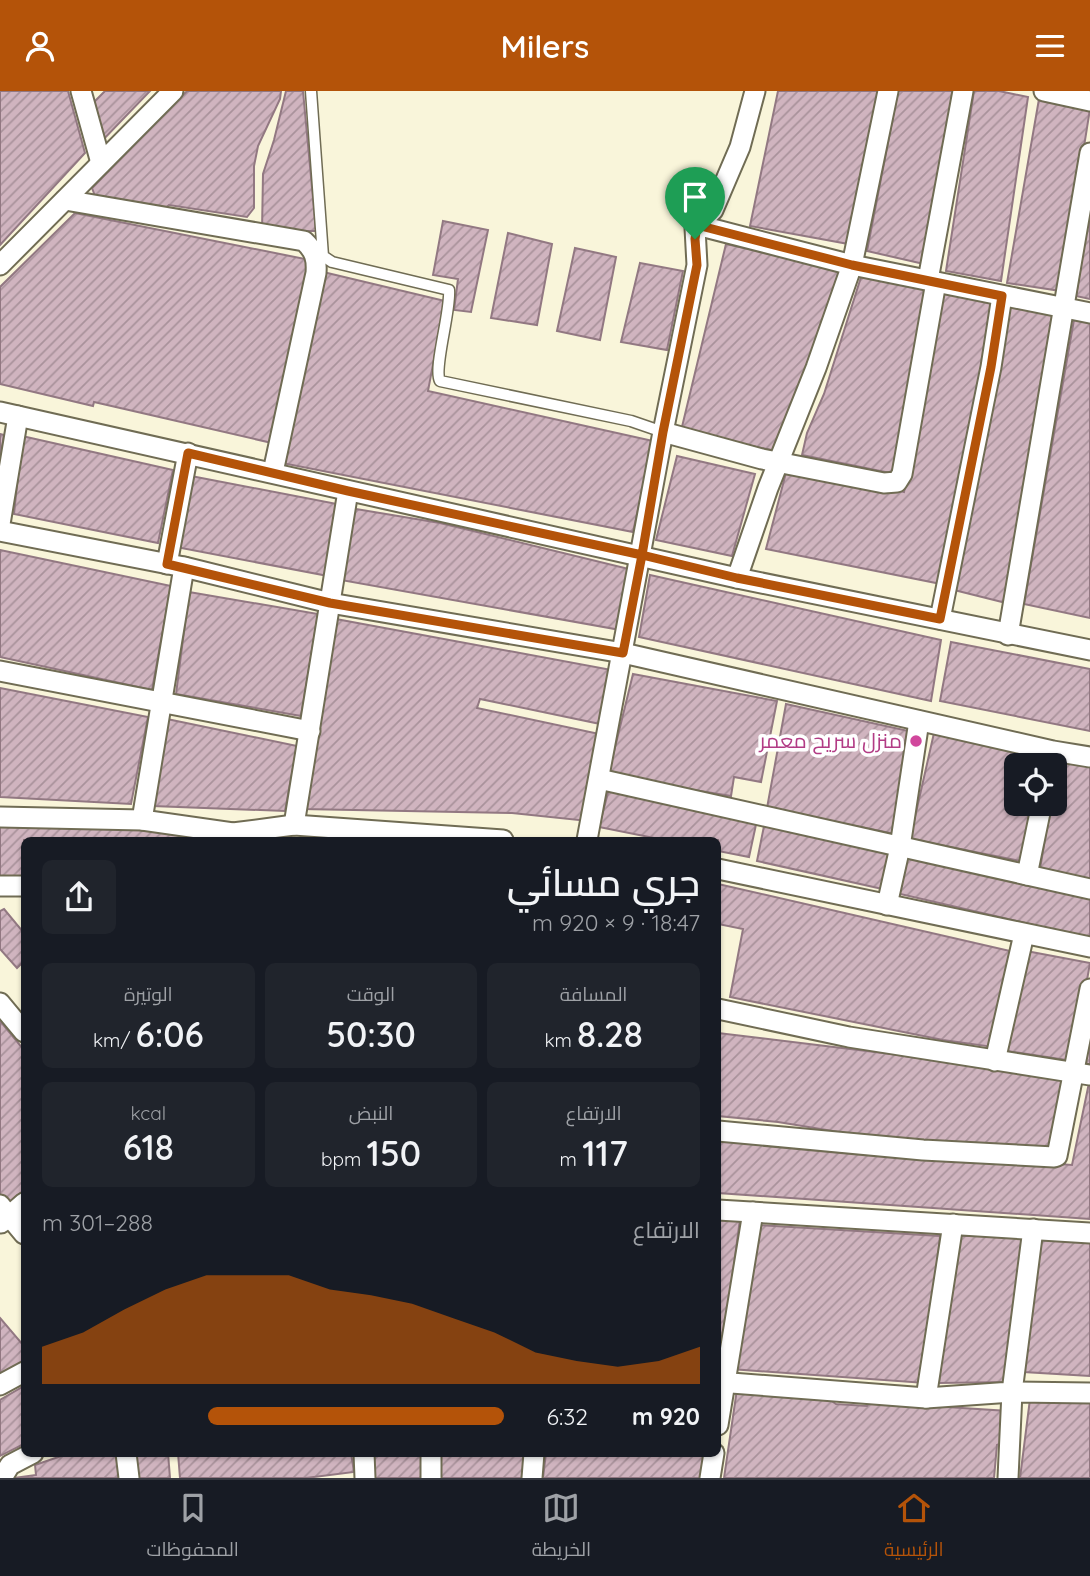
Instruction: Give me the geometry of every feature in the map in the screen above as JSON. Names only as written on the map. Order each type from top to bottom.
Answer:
[{"type":"street","points":[[81,91],[101,163]]},
{"type":"street","points":[[0,265],[173,91]]},
{"type":"street","points":[[588,837],[697,265],[697,225],[713,210],[740,147],[755,91]]},
{"type":"street","points":[[737,578],[852,265],[888,91]]},
{"type":"street","points":[[663,432],[778,462],[884,482],[898,481],[902,474],[963,91]]},
{"type":"street","points":[[1044,91],[1090,101]]},
{"type":"street","points":[[1008,635],[1090,153]]},
{"type":"street","points":[[65,200],[304,240],[312,247],[317,259],[316,274],[273,472]]},
{"type":"street","points":[[697,225],[852,265],[1090,313]]},
{"type":"street","points":[[940,619],[991,367],[1002,296]]},
{"type":"street","points":[[0,524],[9,414],[737,578],[1090,650]]},
{"type":"street","points":[[142,820],[162,702],[188,453]]},
{"type":"street","points":[[293,825],[348,491]]},
{"type":"street","points":[[0,531],[176,565],[330,603],[623,653],[919,721],[1033,753]]},
{"type":"street","points":[[0,671],[310,731]]},
{"type":"street","points":[[887,905],[900,847],[919,721]]},
{"type":"street","points":[[1067,758],[1090,757]]},
{"type":"street","points":[[599,779],[1090,889]]},
{"type":"street","points":[[1027,875],[1039,816]]},
{"type":"street","points":[[0,817],[142,820],[236,837],[293,825],[453,837]]},
{"type":"street","points":[[721,870],[1090,947]]},
{"type":"street","points":[[0,886],[21,886]]},
{"type":"street","points":[[995,1061],[1024,934]]},
{"type":"street","points":[[721,1131],[1048,1159],[1057,1156],[1082,1074],[1090,989]]},
{"type":"street","points":[[0,1003],[21,1028]]},
{"type":"street","points":[[721,1010],[849,1037],[1082,1074]]},
{"type":"street","points":[[721,1210],[1090,1233]]},
{"type":"street","points":[[8,1212],[21,1230]]},
{"type":"street","points":[[721,1377],[753,1212]]},
{"type":"street","points":[[926,1398],[953,1224]]},
{"type":"street","points":[[1008,1478],[1012,1392],[1032,1229]]},
{"type":"street","points":[[0,1385],[21,1374]]},
{"type":"street","points":[[721,1382],[926,1398],[1012,1392],[1090,1393]]},
{"type":"street","points":[[2,1478],[10,1465],[25,1457]]},
{"type":"street","points":[[126,1457],[129,1478]]},
{"type":"street","points":[[358,1478],[365,1478],[364,1457]]},
{"type":"street","points":[[430,1478],[431,1457]]},
{"type":"street","points":[[532,1478],[534,1457]]},
{"type":"street","points":[[710,1478],[713,1457]]},
{"type":"lane","points":[[311,91],[323,256],[332,262],[449,290],[447,322],[437,372],[440,381],[631,421],[663,432]]},
{"type":"building","points":[[0,91],[68,91],[85,153],[0,245]]},
{"type":"building","points":[[105,91],[150,91],[101,142],[88,108]]},
{"type":"building","points":[[187,91],[281,91],[280,99],[258,146],[254,166],[254,208],[247,217],[169,205],[163,210],[95,196],[92,188]]},
{"type":"building","points":[[286,91],[303,91],[316,231],[262,231],[263,174]]},
{"type":"building","points":[[778,91],[880,91],[854,245],[750,226]]},
{"type":"building","points":[[898,91],[953,91],[924,264],[867,251]]},
{"type":"building","points":[[974,91],[999,91],[1028,97],[1001,281],[946,271]]},
{"type":"building","points":[[1039,99],[1090,109],[1061,291],[1007,283]]},
{"type":"building","points":[[1090,208],[1090,299],[1076,296]]},
{"type":"building","points":[[75,213],[310,260],[272,443],[94,402],[93,406],[0,384],[0,287]]},
{"type":"building","points":[[443,221],[488,230],[471,312],[454,310],[458,279],[433,275]]},
{"type":"building","points":[[508,233],[552,244],[537,325],[491,318]]},
{"type":"building","points":[[726,244],[846,270],[776,451],[681,431]]},
{"type":"building","points":[[575,248],[616,257],[600,340],[557,331]]},
{"type":"building","points":[[640,263],[683,271],[667,350],[621,342]]},
{"type":"building","points":[[319,271],[445,301],[428,391],[653,441],[633,532],[277,462]]},
{"type":"building","points":[[862,274],[932,286],[900,475],[802,455],[807,433],[824,394]]},
{"type":"building","points":[[942,288],[997,300],[946,585],[766,549],[788,465],[904,492],[935,342]]},
{"type":"building","points":[[1006,300],[1059,311],[1010,604],[954,590]]},
{"type":"building","points":[[1075,314],[1090,317],[1090,618],[1024,604]]},
{"type":"building","points":[[0,434],[4,435],[0,460]]},
{"type":"building","points":[[22,436],[173,470],[158,543],[14,514]]},
{"type":"building","points":[[677,456],[755,474],[732,556],[656,540]]},
{"type":"building","points":[[191,476],[337,504],[328,576],[176,547]]},
{"type":"building","points":[[350,508],[440,523],[637,571],[626,631],[341,580]]},
{"type":"building","points":[[0,550],[171,586],[152,690],[0,657]]},
{"type":"building","points":[[650,575],[941,640],[931,701],[639,637]]},
{"type":"building","points":[[189,592],[318,614],[301,716],[176,694]]},
{"type":"building","points":[[336,619],[617,671],[605,725],[480,699],[477,708],[604,735],[588,821],[512,813],[302,809]]},
{"type":"building","points":[[951,642],[1090,669],[1090,731],[940,701]]},
{"type":"building","points":[[633,674],[777,701],[761,782],[734,777],[731,796],[608,776]]},
{"type":"building","points":[[0,688],[148,717],[131,804],[0,797]]},
{"type":"building","points":[[786,704],[913,732],[900,835],[767,808]]},
{"type":"building","points":[[167,719],[297,746],[285,811],[153,806]]},
{"type":"building","points":[[934,733],[1044,752],[1004,753],[1004,816],[1034,816],[1026,862],[910,839]]},
{"type":"building","points":[[1067,757],[1090,761],[1090,880],[1040,869],[1049,816],[1067,816]]},
{"type":"building","points":[[610,785],[757,820],[749,857],[721,852],[721,837],[649,837],[599,827]]},
{"type":"building","points":[[765,821],[895,849],[887,890],[757,861]]},
{"type":"building","points":[[0,823],[163,830],[201,837],[21,837],[21,884],[0,883]]},
{"type":"building","points":[[903,855],[1090,895],[1090,938],[896,893]]},
{"type":"building","points":[[721,885],[1010,951],[993,1047],[943,1040],[730,997],[743,929],[721,925]]},
{"type":"building","points":[[4,909],[21,929],[21,964],[17,968],[0,949],[0,911]]},
{"type":"building","points":[[1021,950],[1090,963],[1073,1061],[1007,1051]]},
{"type":"building","points":[[0,1021],[21,1046],[21,1193],[5,1206],[0,1199]]},
{"type":"building","points":[[721,1033],[891,1054],[1064,1080],[1054,1152],[857,1135],[778,1122],[721,1116]]},
{"type":"building","points":[[1090,1037],[1090,1067],[1084,1066]]},
{"type":"building","points":[[1090,1078],[1090,1219],[721,1193],[721,1138],[1072,1165]]},
{"type":"building","points":[[721,1217],[740,1219],[721,1362]]},
{"type":"building","points":[[757,1225],[940,1236],[925,1383],[731,1369]]},
{"type":"building","points":[[955,1236],[1022,1236],[1009,1382],[939,1383]]},
{"type":"building","points":[[1036,1238],[1090,1241],[1090,1376],[1024,1372]]},
{"type":"building","points":[[0,1318],[21,1342],[21,1363],[0,1378]]},
{"type":"building","points":[[21,1388],[21,1446],[0,1456],[0,1400]]},
{"type":"building","points":[[737,1389],[826,1397],[836,1404],[867,1406],[870,1402],[1008,1411],[1005,1442],[997,1445],[994,1478],[724,1478]]},
{"type":"building","points":[[1090,1397],[1090,1478],[1020,1478],[1030,1399]]},
{"type":"building","points":[[58,1457],[116,1457],[119,1478],[14,1478],[36,1475],[35,1465]]},
{"type":"building","points":[[131,1457],[168,1457],[170,1478],[131,1478]]},
{"type":"building","points":[[178,1457],[352,1457],[354,1472],[306,1478],[180,1478]]},
{"type":"building","points":[[368,1457],[426,1457],[425,1478],[370,1478]]},
{"type":"building","points":[[439,1457],[527,1457],[527,1471],[521,1478],[438,1478]]},
{"type":"building","points":[[546,1457],[708,1457],[706,1478],[543,1478]]},
{"type":"place","name":"منزل سريح معمر","points":[[916,741]]},
{"type":"route","points":[[695,239],[697,225],[852,265],[1002,296],[991,367],[940,619],[737,578],[642,555],[623,653],[330,603],[167,564],[188,453],[642,555],[663,432],[697,265],[695,239]]}]
